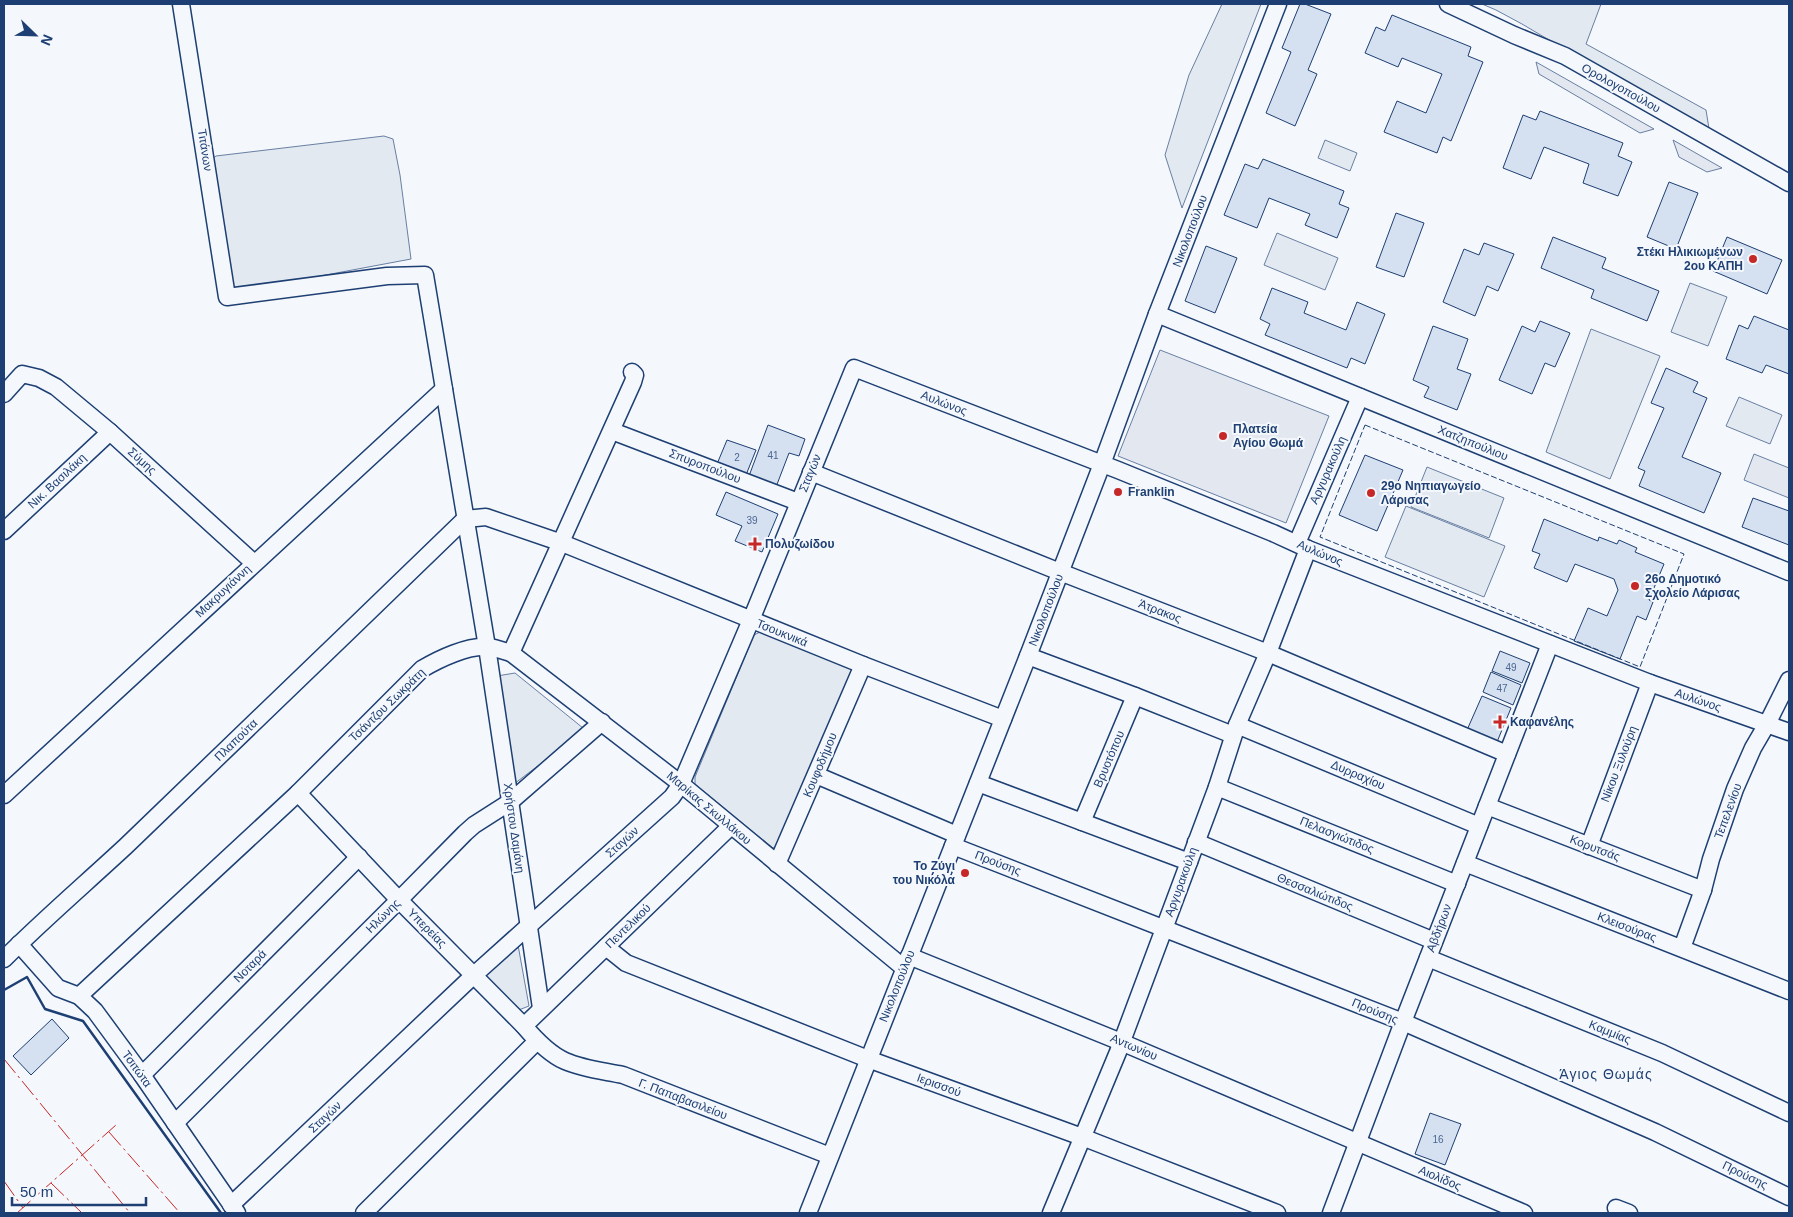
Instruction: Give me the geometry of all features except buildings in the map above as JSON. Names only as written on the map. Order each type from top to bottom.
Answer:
[{"type":"street","name":"Τιτάνων","points":[[181,4],[227,297]]},
{"type":"street","name":"Νικολοπούλου","points":[[808,1213],[1028,656],[1157,314],[1278,4]]},
{"type":"street","name":"Ορολογοπούλου","points":[[1448,4],[1514,35],[1565,56],[1789,183]]},
{"type":"street","name":"Χρήστου Δαμάνη","points":[[227,297],[387,276],[425,275],[487,647],[541,1008]]},
{"type":"street","name":"Χατζηπούλιου","points":[[1157,314],[1789,572]]},
{"type":"street","name":"Αυλώνος","points":[[854,368],[1102,464],[1302,546],[1650,683],[1789,732]]},
{"type":"street","name":"Σταγών","points":[[234,1209],[474,975],[529,928],[668,800],[681,784],[751,620],[854,368]]},
{"type":"street","points":[[511,653],[612,431],[633,382],[635,375],[632,372]]},
{"type":"street","name":"Σύμης","points":[[4,394],[22,374],[40,378],[56,387],[110,432],[254,563]]},
{"type":"street","name":"Μακρυγιάννη","points":[[4,795],[444,389]]},
{"type":"street","name":"Αργυρακούλη","points":[[1052,1213],[1121,1042],[1217,787],[1235,730],[1268,653],[1302,546],[1360,397]]},
{"type":"street","name":"Σπυροπούλου","points":[[612,431],[798,502]]},
{"type":"street","name":"Νικ. Βασιλάκη","points":[[4,531],[110,432]]},
{"type":"street","name":"Άτρακος","points":[[811,472],[1268,653],[1507,754]]},
{"type":"street","name":"Τσουκνικά","points":[[465,518],[486,517],[562,543],[863,665],[1003,719]]},
{"type":"street","name":"Πλαπούτα","points":[[4,959],[137,836],[465,518]]},
{"type":"street","name":"Αβδήρων","points":[[1331,1213],[1434,941],[1550,644]]},
{"type":"street","name":"Τσάντζου Σωκράτη","points":[[79,996],[298,793],[422,669],[442,657],[463,651],[487,647],[511,653]]},
{"type":"street","name":"Μαρίκας Σκυλλάκου","points":[[511,653],[681,784],[777,864],[906,962]]},
{"type":"street","name":"Δυρραχίου","points":[[1028,656],[1135,696],[1235,730],[1479,826]]},
{"type":"street","name":"Κουφοδήμου","points":[[777,864],[863,665]]},
{"type":"street","name":"Τεπελενίου","points":[[1682,948],[1703,890],[1711,859],[1735,789],[1752,748],[1767,724],[1789,680]]},
{"type":"street","name":"Νίκου Ξυλούρη","points":[[1589,846],[1650,683]]},
{"type":"street","name":"Βρυοτόπου","points":[[1082,822],[1135,696]]},
{"type":"street","name":"Ηλώνης","points":[[175,1123],[465,833],[510,802],[602,722]]},
{"type":"street","name":"Προύσης","points":[[816,775],[955,840],[1164,927],[1403,1022],[1655,1132],[1789,1196]]},
{"type":"street","points":[[978,783],[1189,862]]},
{"type":"street","name":"Πελασγιώτιδος","points":[[1217,787],[1457,884]]},
{"type":"street","name":"Υπερείας","points":[[298,793],[399,900],[537,1041]]},
{"type":"street","name":"Κορυτσάς","points":[[1487,806],[1703,890]]},
{"type":"street","name":"Πεντελικού","points":[[524,1026],[731,826]]},
{"type":"street","name":"Θεσσαλιώτιδος","points":[[1196,842],[1434,941]]},
{"type":"street","name":"Νοταρά","points":[[142,1075],[359,857]]},
{"type":"street","name":"Κλεισούρας","points":[[1465,863],[1789,991]]},
{"type":"street","name":"Τσιτώτα","points":[[19,944],[58,988],[79,996],[95,1011],[142,1075],[234,1209]]},
{"type":"street","name":"Ιερισσού","points":[[606,947],[626,963],[868,1059],[1082,1137],[1277,1213]]},
{"type":"street","name":"Καμμίας","points":[[1428,958],[1662,1053],[1789,1112]]},
{"type":"street","name":"Αντωνίου","points":[[906,962],[1121,1042],[1357,1144]]},
{"type":"street","points":[[364,1213],[537,1041]]},
{"type":"street","name":"Γ. Παπαβασιλείου","points":[[537,1041],[564,1060],[592,1069],[623,1075],[830,1156]]},
{"type":"street","name":"Αιολίδος","points":[[1357,1144],[1524,1213]]},
{"type":"shaded area","points":[[1222,4],[1261,4],[1182,208],[1165,155],[1189,75]]},
{"type":"shaded area","points":[[1482,4],[1601,4],[1586,44],[1706,110],[1710,135],[1522,24]]},
{"type":"shaded area","points":[[1536,62],[1654,129],[1640,133],[1539,74]]},
{"type":"shaded area","points":[[384,136],[393,139],[400,175],[411,259],[251,289],[240,289],[232,286],[209,161],[216,156]]},
{"type":"shaded area","points":[[1325,140],[1357,153],[1350,171],[1318,158]]},
{"type":"shaded area","points":[[1673,140],[1722,168],[1707,172],[1679,157]]},
{"type":"shaded area","points":[[1277,233],[1338,258],[1325,290],[1264,265]]},
{"type":"shaded area","points":[[1690,283],[1727,297],[1708,346],[1671,332]]},
{"type":"shaded area","points":[[1591,329],[1660,356],[1610,479],[1546,452]]},
{"type":"shaded area","name":"Πλατεία Αγίου Θωμά","points":[[1160,350],[1329,416],[1286,523],[1118,456]]},
{"type":"shaded area","points":[[1739,397],[1782,415],[1770,444],[1726,426]]},
{"type":"shaded area","points":[[1754,454],[1789,468],[1789,498],[1744,480]]},
{"type":"shaded area","points":[[1427,467],[1504,498],[1489,538],[1411,507]]},
{"type":"shaded area","points":[[1406,506],[1505,546],[1484,597],[1385,557]]},
{"type":"shaded area","points":[[762,631],[854,668],[780,845],[773,848],[695,784],[695,777],[754,635]]},
{"type":"shaded area","points":[[515,673],[583,728],[581,733],[514,784],[497,676]]},
{"type":"shaded area","points":[[518,945],[529,1006],[516,1011],[483,975]]},
{"type":"fence","points":[[1365,425],[1684,554],[1640,667],[1320,537],[1365,425]]},
{"type":"wall","points":[[4,990],[27,977],[45,1009],[83,1021],[221,1213]]},
{"type":"power","points":[[4,1059],[130,1213]]},
{"type":"power","points":[[17,1213],[116,1125]]},
{"type":"power","points":[[109,1132],[180,1213]]},
{"type":"power","points":[[4,1181],[23,1208]]},
{"type":"power","points":[[51,1183],[82,1213]]},
{"type":"place","name":"Στέκι Ηλικιωμένων 2ου ΚΑΠΗ","points":[[1753,259]]},
{"type":"place","name":"Πλατεία Αγίου Θωμά","points":[[1223,436]]},
{"type":"place","name":"Franklin","points":[[1118,492]]},
{"type":"place","name":"29ο Νηπιαγωγείο Λάρισας","points":[[1371,493]]},
{"type":"place","name":"Πολυζωίδου","points":[[755,544]]},
{"type":"place","name":"26ο Δημοτικό Σχολείο Λάρισας","points":[[1635,586]]},
{"type":"place","name":"Καφανέλης","points":[[1500,722]]},
{"type":"place","name":"Το Ζύγι του Νικόλα","points":[[965,873]]},
{"type":"district","name":"Άγιος Θωμάς","points":[[1606,1074]]}]
